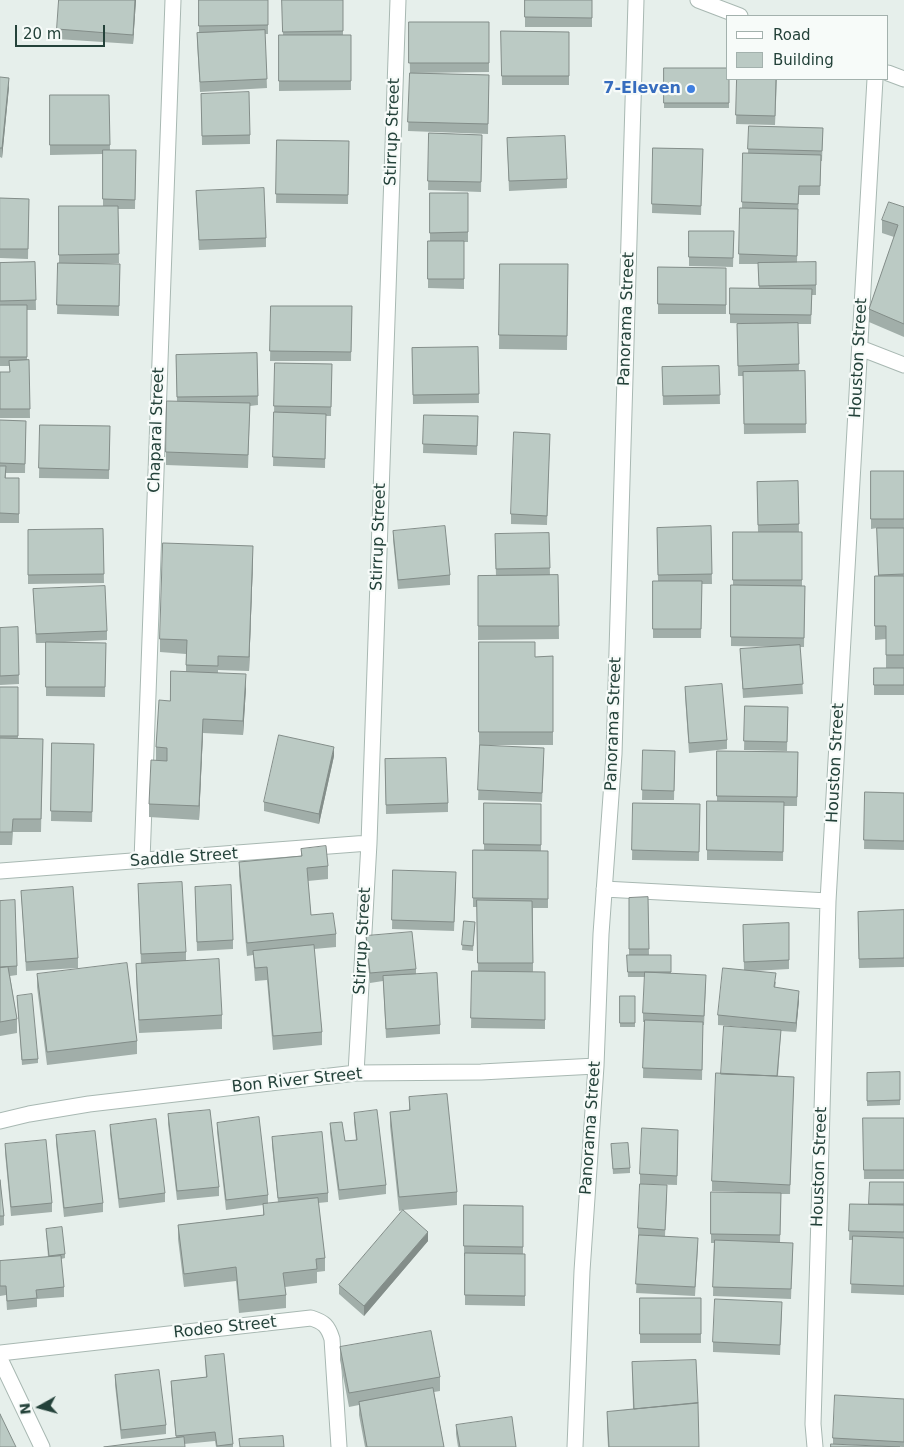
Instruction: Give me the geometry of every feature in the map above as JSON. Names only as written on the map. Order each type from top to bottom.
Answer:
[{"type":"street","name":"Chaparal Street","points":[[142,861],[173,0]]},
{"type":"street","name":"Stirrup Street","points":[[356,1073],[369,843],[398,0]]},
{"type":"street","name":"Panorama Street","points":[[575,1447],[582,1271],[596,1066],[604,889],[614,744],[636,0]]},
{"type":"street","points":[[698,0],[737,15]]},
{"type":"street","points":[[889,73],[904,80]]},
{"type":"street","name":"Houston Street","points":[[815,1447],[813,1424],[828,901],[875,80]]},
{"type":"street","points":[[860,348],[904,365]]},
{"type":"street","name":"Saddle Street","points":[[0,871],[369,843]]},
{"type":"street","points":[[604,889],[828,901]]},
{"type":"street","name":"Bon River Street","points":[[0,1121],[89,1104],[356,1073],[481,1072],[596,1066]]},
{"type":"street","name":"Rodeo Street","points":[[0,1353],[311,1318],[323,1321],[332,1338],[339,1447]]},
{"type":"street","points":[[0,1359],[42,1447]]},
{"type":"building","points":[[59,0],[135,0],[133,35],[57,29]]},
{"type":"building","points":[[199,0],[268,0],[268,25],[199,26]]},
{"type":"building","points":[[282,0],[343,0],[343,31],[283,32]]},
{"type":"building","points":[[525,0],[592,0],[592,18],[525,17]]},
{"type":"building","points":[[409,22],[489,22],[489,63],[409,63]]},
{"type":"building","points":[[265,30],[267,79],[200,82],[197,33]]},
{"type":"building","points":[[501,31],[569,32],[569,76],[502,76]]},
{"type":"building","points":[[279,35],[351,35],[351,81],[279,81]]},
{"type":"building","points":[[664,68],[726,68],[726,80],[729,80],[729,103],[664,103]]},
{"type":"building","points":[[410,73],[489,75],[488,124],[408,122]]},
{"type":"building","points":[[0,77],[9,78],[2,148],[0,148]]},
{"type":"building","points":[[737,80],[776,80],[775,116],[736,115]]},
{"type":"building","points":[[249,92],[250,135],[202,136],[201,94]]},
{"type":"building","points":[[50,95],[109,95],[110,145],[50,145]]},
{"type":"building","points":[[749,126],[823,128],[822,151],[748,149]]},
{"type":"building","points":[[429,133],[482,135],[481,182],[428,181]]},
{"type":"building","points":[[565,136],[567,179],[509,181],[507,138]]},
{"type":"building","points":[[277,140],[349,141],[348,195],[276,194]]},
{"type":"building","points":[[653,148],[703,149],[701,206],[652,204]]},
{"type":"building","points":[[103,150],[136,150],[135,200],[103,199]]},
{"type":"building","points":[[743,153],[821,155],[820,186],[799,186],[798,204],[742,202]]},
{"type":"building","points":[[264,188],[266,238],[199,240],[196,191]]},
{"type":"building","points":[[430,193],[468,193],[468,232],[430,233]]},
{"type":"building","points":[[0,198],[29,199],[28,249],[0,249]]},
{"type":"building","points":[[889,202],[904,207],[904,324],[869,309],[898,225],[882,220]]},
{"type":"building","points":[[59,206],[118,206],[119,254],[59,255]]},
{"type":"building","points":[[740,208],[798,209],[797,256],[739,254]]},
{"type":"building","points":[[689,231],[734,231],[733,258],[689,257]]},
{"type":"building","points":[[428,241],[464,241],[464,279],[428,279]]},
{"type":"building","points":[[35,262],[36,300],[0,301],[0,263]]},
{"type":"building","points":[[816,262],[816,285],[759,286],[758,263]]},
{"type":"building","points":[[58,263],[120,264],[119,306],[57,305]]},
{"type":"building","points":[[500,264],[568,264],[567,336],[499,335]]},
{"type":"building","points":[[658,267],[726,268],[726,305],[658,304]]},
{"type":"building","points":[[730,288],[812,289],[811,315],[730,314]]},
{"type":"building","points":[[0,305],[27,305],[27,357],[0,357]]},
{"type":"building","points":[[271,306],[352,306],[351,352],[270,351]]},
{"type":"building","points":[[798,323],[799,364],[738,366],[737,324]]},
{"type":"building","points":[[478,347],[479,394],[413,395],[412,348]]},
{"type":"building","points":[[257,353],[258,396],[177,397],[176,355]]},
{"type":"building","points":[[29,360],[30,409],[0,409],[0,372],[10,372],[9,361]]},
{"type":"building","points":[[275,363],[332,364],[331,407],[274,406]]},
{"type":"building","points":[[719,366],[720,395],[663,396],[662,367]]},
{"type":"building","points":[[805,371],[806,424],[744,424],[743,372]]},
{"type":"building","points":[[167,401],[250,403],[248,455],[166,452]]},
{"type":"building","points":[[274,412],[326,414],[325,459],[273,457]]},
{"type":"building","points":[[424,415],[478,416],[477,446],[423,444]]},
{"type":"building","points":[[0,420],[26,421],[25,464],[0,463]]},
{"type":"building","points":[[40,425],[110,426],[109,470],[39,468]]},
{"type":"building","points":[[514,432],[550,434],[547,516],[511,514]]},
{"type":"building","points":[[0,466],[6,466],[5,478],[19,478],[19,514],[0,513]]},
{"type":"building","points":[[871,471],[904,471],[904,519],[871,519]]},
{"type":"building","points":[[798,481],[799,524],[758,525],[757,482]]},
{"type":"building","points":[[445,526],[450,575],[398,580],[393,531]]},
{"type":"building","points":[[711,526],[712,574],[658,575],[657,528]]},
{"type":"building","points":[[877,528],[904,528],[904,574],[879,575]]},
{"type":"building","points":[[103,529],[104,574],[28,575],[28,530]]},
{"type":"building","points":[[733,532],[802,532],[802,580],[733,580]]},
{"type":"building","points":[[549,533],[550,568],[496,569],[495,534]]},
{"type":"building","points":[[163,543],[253,546],[249,657],[218,656],[218,666],[186,665],[187,640],[160,639]]},
{"type":"building","points":[[558,575],[559,626],[478,626],[478,576]]},
{"type":"building","points":[[875,576],[904,576],[904,655],[886,655],[886,626],[875,626]]},
{"type":"building","points":[[653,581],[702,581],[701,629],[653,629]]},
{"type":"building","points":[[731,585],[805,586],[804,638],[731,637]]},
{"type":"building","points":[[105,586],[107,631],[36,634],[33,589]]},
{"type":"building","points":[[18,627],[19,675],[0,676],[0,628]]},
{"type":"building","points":[[46,642],[106,643],[105,687],[46,687]]},
{"type":"building","points":[[479,642],[535,642],[535,657],[553,656],[553,732],[479,732]]},
{"type":"building","points":[[800,645],[803,684],[743,689],[740,649]]},
{"type":"building","points":[[874,668],[904,668],[904,685],[874,685]]},
{"type":"building","points":[[171,671],[246,674],[243,721],[203,719],[199,806],[149,804],[151,760],[167,761],[167,748],[156,747],[159,700],[170,701]]},
{"type":"building","points":[[722,684],[727,740],[689,743],[685,687]]},
{"type":"building","points":[[0,687],[18,687],[18,736],[0,736]]},
{"type":"building","points":[[745,706],[788,707],[787,742],[744,741]]},
{"type":"building","points":[[279,735],[334,747],[319,814],[264,802]]},
{"type":"building","points":[[0,738],[43,739],[41,819],[13,819],[12,832],[0,832]]},
{"type":"building","points":[[52,743],[94,744],[92,812],[51,811]]},
{"type":"building","points":[[480,745],[544,748],[542,793],[478,790]]},
{"type":"building","points":[[643,750],[675,751],[674,791],[642,790]]},
{"type":"building","points":[[717,751],[798,752],[797,797],[717,796]]},
{"type":"building","points":[[446,758],[448,803],[386,805],[385,759]]},
{"type":"building","points":[[865,792],[904,793],[904,841],[864,840]]},
{"type":"building","points":[[707,801],[784,802],[783,852],[707,850]]},
{"type":"building","points":[[484,803],[541,804],[541,845],[484,844]]},
{"type":"building","points":[[633,803],[700,804],[699,852],[632,850]]},
{"type":"building","points":[[326,846],[328,866],[307,868],[311,915],[333,913],[336,934],[247,943],[239,862],[302,856],[301,849]]},
{"type":"building","points":[[473,850],[548,851],[548,899],[473,898]]},
{"type":"building","points":[[393,870],[456,872],[454,922],[392,920]]},
{"type":"building","points":[[182,882],[186,952],[141,954],[138,884]]},
{"type":"building","points":[[231,885],[233,940],[197,942],[195,887]]},
{"type":"building","points":[[73,887],[78,958],[26,962],[21,891]]},
{"type":"building","points":[[648,897],[649,949],[629,949],[629,898]]},
{"type":"building","points":[[15,900],[17,966],[0,967],[0,901]]},
{"type":"building","points":[[477,900],[532,901],[533,963],[478,963]]},
{"type":"building","points":[[904,910],[904,958],[859,959],[858,912]]},
{"type":"building","points":[[464,921],[475,922],[473,946],[462,945]]},
{"type":"building","points":[[789,923],[789,960],[744,962],[743,925]]},
{"type":"building","points":[[412,932],[416,969],[370,973],[366,936]]},
{"type":"building","points":[[314,945],[322,1032],[273,1036],[267,967],[255,968],[253,951]]},
{"type":"building","points":[[627,955],[671,955],[671,972],[628,972]]},
{"type":"building","points":[[219,959],[222,1015],[139,1020],[136,964]]},
{"type":"building","points":[[127,963],[137,1041],[47,1052],[37,974]]},
{"type":"building","points":[[8,967],[17,1019],[0,1022],[0,968]]},
{"type":"building","points":[[723,968],[776,973],[774,987],[799,991],[796,1023],[718,1015]]},
{"type":"building","points":[[472,971],[545,972],[545,1020],[471,1018]]},
{"type":"building","points":[[645,972],[706,975],[704,1016],[643,1013]]},
{"type":"building","points":[[437,973],[440,1025],[386,1029],[383,976]]},
{"type":"building","points":[[32,994],[38,1059],[22,1060],[17,996]]},
{"type":"building","points":[[620,996],[635,996],[635,1023],[620,1023]]},
{"type":"building","points":[[645,1020],[703,1022],[702,1070],[643,1068]]},
{"type":"building","points":[[724,1026],[781,1030],[777,1076],[721,1074]]},
{"type":"building","points":[[900,1072],[900,1100],[867,1101],[867,1073]]},
{"type":"building","points":[[716,1073],[794,1077],[790,1185],[712,1181]]},
{"type":"building","points":[[447,1094],[457,1192],[399,1197],[390,1112],[410,1110],[409,1097]]},
{"type":"building","points":[[210,1110],[219,1187],[177,1191],[168,1114]]},
{"type":"building","points":[[377,1110],[386,1185],[339,1190],[330,1123],[342,1122],[345,1141],[357,1140],[354,1113]]},
{"type":"building","points":[[259,1117],[268,1195],[226,1200],[217,1123]]},
{"type":"building","points":[[863,1118],[904,1118],[904,1170],[864,1170]]},
{"type":"building","points":[[156,1119],[165,1193],[119,1199],[110,1125]]},
{"type":"building","points":[[642,1128],[678,1130],[677,1176],[640,1174]]},
{"type":"building","points":[[95,1131],[103,1203],[64,1208],[56,1135]]},
{"type":"building","points":[[322,1132],[328,1193],[278,1198],[272,1137]]},
{"type":"building","points":[[46,1140],[52,1203],[11,1207],[5,1144]]},
{"type":"building","points":[[628,1143],[630,1168],[613,1169],[611,1144]]},
{"type":"building","points":[[0,1180],[4,1216],[0,1216]]},
{"type":"building","points":[[870,1182],[904,1182],[904,1204],[869,1204]]},
{"type":"building","points":[[640,1184],[667,1185],[665,1230],[638,1228]]},
{"type":"building","points":[[711,1192],[781,1193],[780,1235],[711,1234]]},
{"type":"building","points":[[318,1198],[325,1258],[316,1259],[317,1269],[283,1273],[286,1295],[239,1300],[236,1267],[184,1274],[178,1225],[264,1215],[263,1204]]},
{"type":"building","points":[[850,1204],[904,1205],[904,1232],[849,1231]]},
{"type":"building","points":[[464,1205],[523,1206],[523,1247],[464,1246]]},
{"type":"building","points":[[403,1210],[428,1232],[364,1306],[339,1285]]},
{"type":"building","points":[[62,1227],[65,1254],[49,1256],[46,1229]]},
{"type":"building","points":[[639,1235],[698,1238],[695,1287],[636,1284]]},
{"type":"building","points":[[853,1236],[904,1238],[904,1286],[851,1284]]},
{"type":"building","points":[[715,1240],[793,1243],[791,1289],[713,1287]]},
{"type":"building","points":[[465,1253],[525,1254],[525,1296],[465,1295]]},
{"type":"building","points":[[61,1256],[64,1287],[36,1290],[37,1298],[7,1301],[6,1286],[0,1286],[0,1261]]},
{"type":"building","points":[[640,1298],[701,1298],[701,1334],[640,1334]]},
{"type":"building","points":[[715,1299],[782,1302],[780,1345],[713,1342]]},
{"type":"building","points":[[431,1331],[440,1377],[349,1393],[340,1347]]},
{"type":"building","points":[[224,1354],[233,1444],[217,1446],[215,1432],[176,1436],[171,1381],[207,1377],[205,1356]]},
{"type":"building","points":[[696,1360],[698,1403],[634,1409],[632,1362]]},
{"type":"building","points":[[159,1370],[166,1425],[121,1430],[115,1375]]},
{"type":"building","points":[[433,1388],[444,1447],[367,1447],[359,1402]]},
{"type":"building","points":[[835,1395],[904,1399],[904,1442],[833,1438]]},
{"type":"building","points":[[698,1403],[699,1447],[609,1447],[607,1412]]},
{"type":"building","points":[[0,1414],[16,1447],[0,1447]]},
{"type":"building","points":[[512,1417],[516,1447],[460,1447],[456,1425]]},
{"type":"building","points":[[283,1436],[284,1447],[240,1447],[239,1439]]},
{"type":"building","points":[[184,1437],[185,1447],[104,1447]]},
{"type":"building","points":[[831,1444],[900,1447],[831,1447]]},
{"type":"place","name":"7-Eleven","points":[[691,89]]}]
